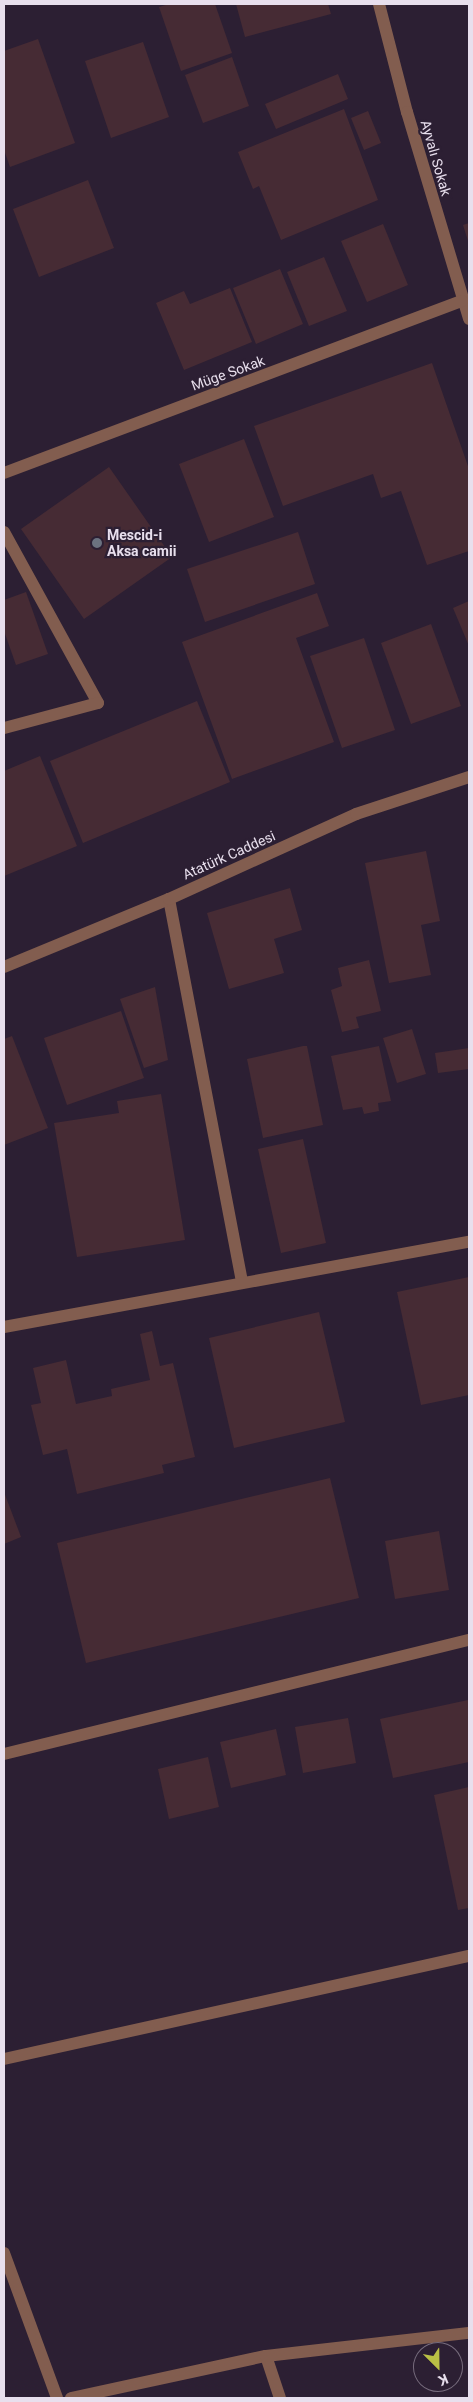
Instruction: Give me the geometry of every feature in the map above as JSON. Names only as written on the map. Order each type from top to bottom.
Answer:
[{"type":"street","name":"Ayvalı Sokak","points":[[379,4],[462,301],[469,319]]},
{"type":"street","name":"Müge Sokak","points":[[4,473],[462,301]]},
{"type":"street","points":[[4,532],[98,703],[4,728]]},
{"type":"street","name":"Atatürk Caddesi","points":[[4,967],[169,899],[356,814],[469,777]]},
{"type":"street","points":[[169,899],[242,1281]]},
{"type":"street","points":[[4,1327],[242,1281],[469,1242]]},
{"type":"street","points":[[4,1754],[469,1640]]},
{"type":"street","points":[[4,2059],[469,1956]]},
{"type":"street","points":[[4,2254],[57,2398]]},
{"type":"street","points":[[72,2398],[266,2356],[469,2333]]},
{"type":"street","points":[[266,2356],[280,2398]]},
{"type":"building","points":[[169,4],[215,4],[232,53],[181,71],[159,7]]},
{"type":"building","points":[[236,4],[328,4],[331,14],[245,37]]},
{"type":"building","points":[[38,39],[75,143],[10,167],[4,150],[4,51]]},
{"type":"building","points":[[143,42],[169,117],[111,138],[85,61]]},
{"type":"building","points":[[232,57],[249,106],[203,123],[185,75]]},
{"type":"building","points":[[338,74],[348,99],[276,129],[265,104]]},
{"type":"building","points":[[344,109],[378,200],[281,240],[259,186],[253,189],[238,152]]},
{"type":"building","points":[[368,111],[381,143],[364,150],[351,118]]},
{"type":"building","points":[[88,180],[114,248],[39,277],[13,209]]},
{"type":"building","points":[[469,223],[469,244],[463,225]]},
{"type":"building","points":[[383,224],[408,285],[367,302],[341,241]]},
{"type":"building","points":[[324,257],[347,311],[309,326],[287,272]]},
{"type":"building","points":[[280,269],[303,324],[256,344],[233,288]]},
{"type":"building","points":[[230,288],[252,342],[184,370],[156,303],[184,291],[190,304]]},
{"type":"building","points":[[432,363],[469,469],[469,551],[427,565],[401,491],[381,498],[373,474],[283,506],[254,426]]},
{"type":"building","points":[[244,439],[274,517],[209,542],[179,464]]},
{"type":"building","name":"Mescid-i Aksa camii","points":[[109,467],[172,557],[84,619],[21,529]]},
{"type":"building","points":[[298,532],[315,584],[205,622],[187,569]]},
{"type":"building","points":[[26,592],[48,654],[16,665],[4,631],[4,600]]},
{"type":"building","points":[[317,593],[329,626],[296,638],[334,742],[232,779],[182,642]]},
{"type":"building","points":[[469,601],[469,646],[453,608]]},
{"type":"building","points":[[431,624],[461,706],[411,724],[381,643]]},
{"type":"building","points":[[364,638],[395,730],[342,748],[310,656]]},
{"type":"building","points":[[197,701],[230,782],[83,843],[50,761]]},
{"type":"building","points":[[40,756],[77,846],[4,876],[4,771]]},
{"type":"building","points":[[426,851],[440,921],[421,925],[431,975],[389,983],[365,863]]},
{"type":"building","points":[[290,888],[302,930],[274,939],[284,973],[229,989],[207,913]]},
{"type":"building","points":[[369,960],[381,1011],[356,1017],[359,1028],[342,1032],[331,990],[342,986],[338,968]]},
{"type":"building","points":[[155,987],[168,1060],[144,1068],[120,999]]},
{"type":"building","points":[[121,1011],[144,1078],[67,1105],[44,1038]]},
{"type":"building","points":[[412,1029],[426,1074],[397,1083],[383,1038]]},
{"type":"building","points":[[12,1036],[48,1128],[4,1145],[4,1039]]},
{"type":"building","points":[[307,1046],[323,1125],[263,1138],[247,1059]]},
{"type":"building","points":[[379,1046],[391,1101],[378,1103],[379,1111],[364,1114],[362,1107],[343,1110],[331,1056]]},
{"type":"building","points":[[469,1048],[469,1069],[438,1073],[435,1053]]},
{"type":"building","points":[[161,1094],[185,1240],[77,1257],[54,1123],[119,1113],[117,1101]]},
{"type":"building","points":[[303,1139],[326,1243],[281,1253],[258,1149]]},
{"type":"building","points":[[469,1277],[469,1395],[421,1405],[397,1292]]},
{"type":"building","points":[[319,1312],[345,1422],[234,1448],[209,1338]]},
{"type":"building","points":[[152,1331],[160,1366],[173,1363],[195,1457],[162,1465],[164,1473],[77,1494],[67,1449],[43,1455],[31,1405],[41,1403],[33,1368],[66,1360],[76,1404],[112,1396],[111,1389],[150,1380],[140,1334]]},
{"type":"building","points":[[330,1478],[359,1598],[86,1663],[57,1543]]},
{"type":"building","points":[[4,1492],[21,1537],[4,1544]]},
{"type":"building","points":[[439,1531],[449,1590],[395,1599],[385,1541]]},
{"type":"building","points":[[468,1700],[469,1762],[393,1778],[380,1719]]},
{"type":"building","points":[[348,1718],[356,1763],[303,1773],[295,1727]]},
{"type":"building","points":[[276,1729],[286,1775],[231,1788],[220,1742]]},
{"type":"building","points":[[208,1757],[219,1807],[169,1819],[158,1769]]},
{"type":"building","points":[[469,1787],[469,1908],[458,1910],[434,1795]]},
{"type":"place","name":"Mescid-i Aksa camii","points":[[97,543]]}]
